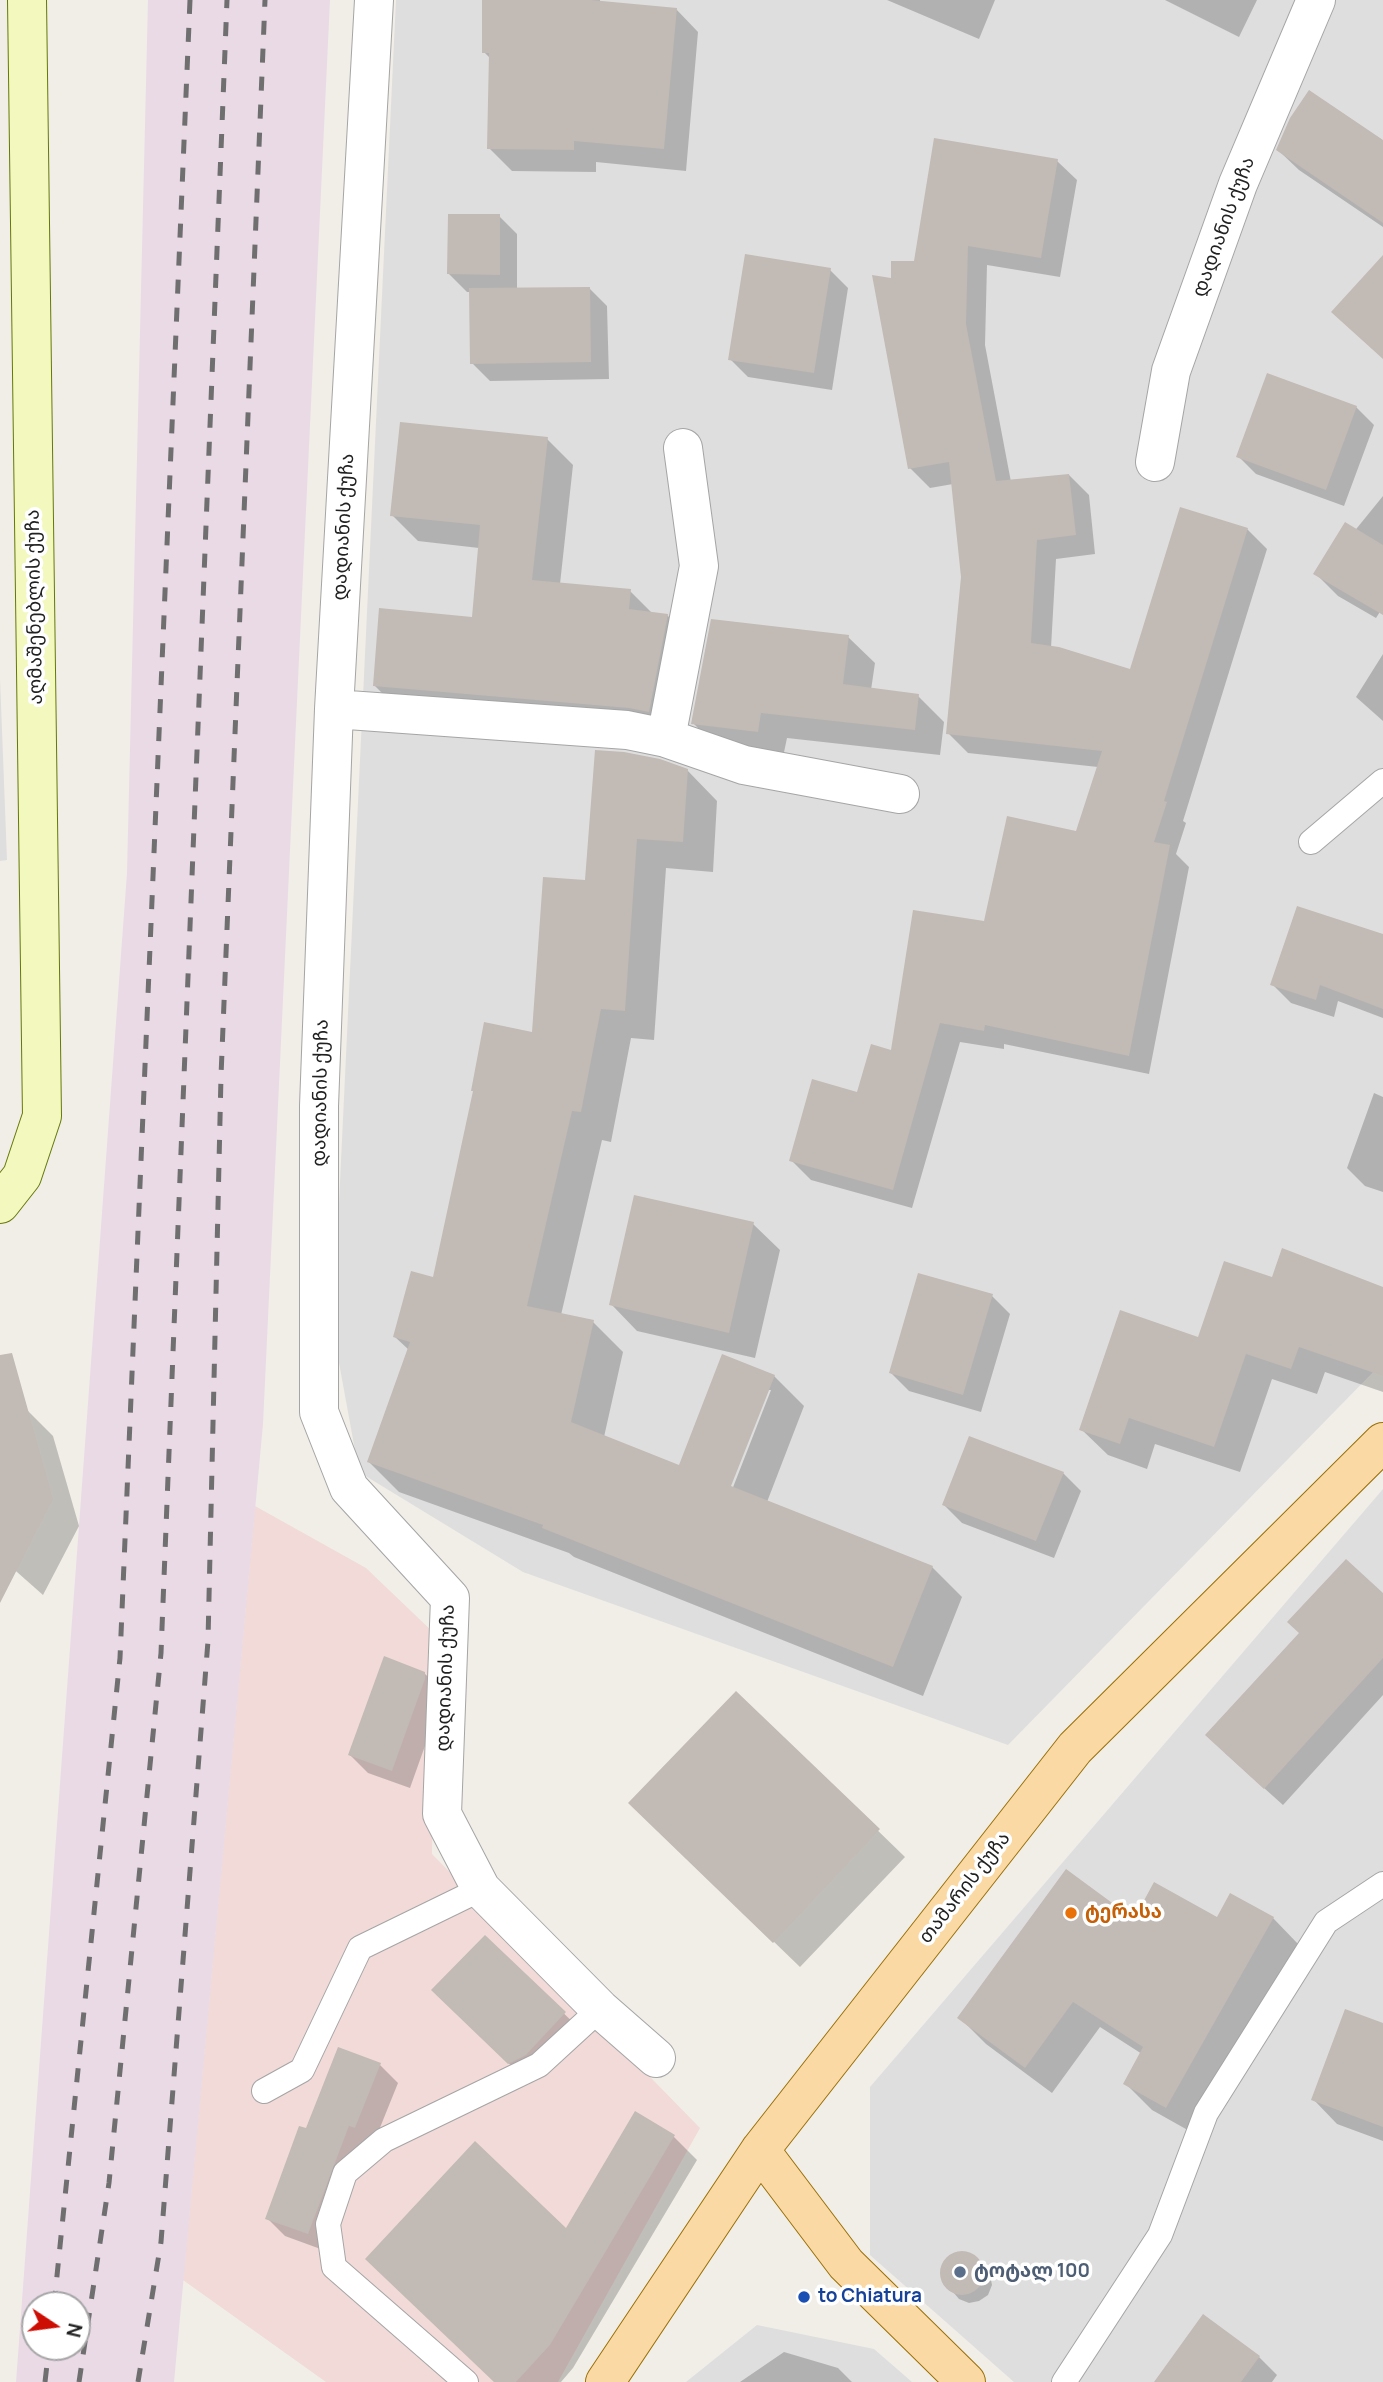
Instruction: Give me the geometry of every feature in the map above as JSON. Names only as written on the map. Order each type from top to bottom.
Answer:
[{"type":"main road","name":"აღმაშენებლის ქუჩა","points":[[0,1204],[22,1176],[42,1116],[27,0]]},
{"type":"main road","name":"თამარის ქუჩა","points":[[605,2382],[760,2150],[1075,1748],[1383,1441]]},
{"type":"main road","points":[[760,2150],[846,2264],[966,2382]]},
{"type":"street","name":"დადიანის ქუჩა","points":[[374,0],[334,709],[319,1106],[318,1412],[349,1488],[450,1598],[442,1815],[481,1889],[600,2009],[656,2058]]},
{"type":"street","name":"დადიანის ქუჩა","points":[[1155,462],[1171,370],[1238,184],[1316,0]]},
{"type":"street","points":[[666,738],[699,566],[683,448]]},
{"type":"street","points":[[334,709],[627,730],[666,738],[744,765],[900,793]]},
{"type":"lane","points":[[1311,842],[1383,781]]},
{"type":"lane","points":[[1064,2382],[1160,2235],[1206,2113],[1326,1922],[1383,1884]]},
{"type":"lane","points":[[264,2091],[302,2070],[360,1948],[481,1889]]},
{"type":"lane","points":[[466,2382],[334,2267],[328,2224],[345,2173],[384,2140],[539,2065],[600,2009]]},
{"type":"shaded area","points":[[148,0],[330,0],[263,1424],[174,2382],[16,2382],[21,2314],[21,2361],[91,2361],[91,2291],[23,2291],[127,873]]},
{"type":"shaded area","points":[[396,0],[1383,0],[1383,1362],[1008,1745],[523,1572],[359,1472],[333,1330]]},
{"type":"shaded area","points":[[0,678],[7,860],[0,861]]},
{"type":"shaded area","points":[[1383,1489],[1383,2382],[1014,2382],[870,2255],[870,2087]]},
{"type":"shaded area","points":[[255,1506],[366,1568],[435,1634],[432,1854],[700,2128],[558,2382],[326,2382],[183,2280]]},
{"type":"shaded area","points":[[757,2325],[874,2349],[912,2382],[686,2382]]},
{"type":"building","points":[[482,0],[591,0],[677,8],[664,149],[574,141],[574,150],[487,149],[489,53],[482,53]]},
{"type":"building","points":[[1309,90],[1383,140],[1383,223],[1276,150],[1290,118]]},
{"type":"building","points":[[934,138],[1058,159],[1041,258],[968,246],[966,324],[996,481],[1069,474],[1076,535],[1037,540],[1031,643],[1059,647],[1130,669],[1180,507],[1248,528],[1164,801],[1167,802],[1154,842],[1170,845],[1129,1056],[985,1025],[984,1031],[940,1023],[893,1190],[789,1161],[812,1079],[857,1092],[871,1044],[891,1050],[913,910],[984,921],[1007,816],[1076,831],[1102,751],[946,734],[961,577],[949,462],[908,469],[872,275],[891,278],[891,261],[914,261]]},
{"type":"building","points":[[448,214],[500,214],[500,275],[447,274]]},
{"type":"building","points":[[745,254],[831,268],[814,373],[728,360]]},
{"type":"building","points":[[1383,255],[1383,359],[1331,312]]},
{"type":"building","points":[[590,287],[591,362],[470,364],[469,288]]},
{"type":"building","points":[[1267,373],[1357,406],[1326,490],[1236,457]]},
{"type":"building","points":[[400,422],[548,437],[532,580],[631,589],[629,609],[668,614],[649,712],[629,708],[373,686],[379,608],[472,617],[480,525],[390,516]]},
{"type":"building","points":[[1345,522],[1383,545],[1383,615],[1313,574]]},
{"type":"building","points":[[711,619],[849,635],[843,684],[919,694],[915,730],[761,713],[758,732],[691,724]]},
{"type":"building","points":[[595,750],[660,759],[688,769],[683,842],[637,839],[625,1011],[601,1009],[581,1112],[572,1111],[527,1306],[594,1320],[571,1422],[679,1465],[722,1354],[775,1375],[731,1486],[933,1566],[893,1667],[542,1528],[543,1525],[367,1462],[410,1342],[393,1337],[411,1271],[433,1277],[473,1091],[484,1022],[532,1032],[543,877],[585,880]]},
{"type":"building","points":[[1297,906],[1383,934],[1383,1009],[1320,985],[1316,1000],[1270,985]]},
{"type":"building","points":[[634,1195],[754,1222],[729,1333],[609,1305]]},
{"type":"building","points":[[1282,1248],[1383,1287],[1383,1376],[1299,1347],[1291,1369],[1246,1354],[1214,1447],[1129,1418],[1120,1444],[1079,1430],[1120,1310],[1198,1337],[1224,1261],[1272,1277]]},
{"type":"building","points":[[918,1273],[993,1294],[963,1395],[889,1373]]},
{"type":"building","points":[[12,1353],[53,1499],[0,1603],[0,1355]]},
{"type":"building","points":[[969,1436],[1064,1472],[1036,1541],[942,1505]]},
{"type":"building","points":[[1346,1559],[1383,1593],[1383,1658],[1264,1789],[1205,1735],[1299,1633],[1287,1622]]},
{"type":"building","points":[[384,1656],[425,1672],[425,1679],[392,1771],[348,1755]]},
{"type":"building","points":[[736,1691],[880,1829],[773,1943],[628,1803]]},
{"type":"building","points":[[1066,1869],[1134,1919],[1154,1882],[1217,1917],[1230,1893],[1274,1917],[1166,2108],[1123,2084],[1143,2047],[1073,2002],[1025,2068],[957,2018]]},
{"type":"building","points":[[485,1935],[566,2012],[526,2055],[508,2064],[431,1990]]},
{"type":"building","points":[[1345,2009],[1383,2023],[1383,2127],[1311,2100]]},
{"type":"building","points":[[338,2047],[381,2063],[355,2128],[349,2126],[308,2234],[265,2219],[299,2126],[306,2128]]},
{"type":"building","points":[[635,2111],[675,2135],[550,2345],[516,2382],[494,2382],[365,2259],[475,2141],[566,2228]]},
{"type":"building","points":[[962,2251],[977,2258],[984,2273],[977,2288],[962,2295],[947,2288],[940,2273],[947,2258]]},
{"type":"building","points":[[1203,2314],[1260,2356],[1241,2382],[1154,2382]]},
{"type":"railway","points":[[55,2291],[120,1658],[190,0]]},
{"type":"railway","points":[[79,2382],[109,2183],[161,1653],[227,0]]},
{"type":"railway","points":[[138,2382],[161,2242],[208,1641],[221,1076],[265,0]]},
{"type":"railway","points":[[45,2382],[47,2361]]},
{"type":"place","name":"ტერასა","points":[[1071,1913]]},
{"type":"place","name":"ტოტალ 100","points":[[960,2272]]},
{"type":"place","name":"to Chiatura","points":[[804,2297]]}]
